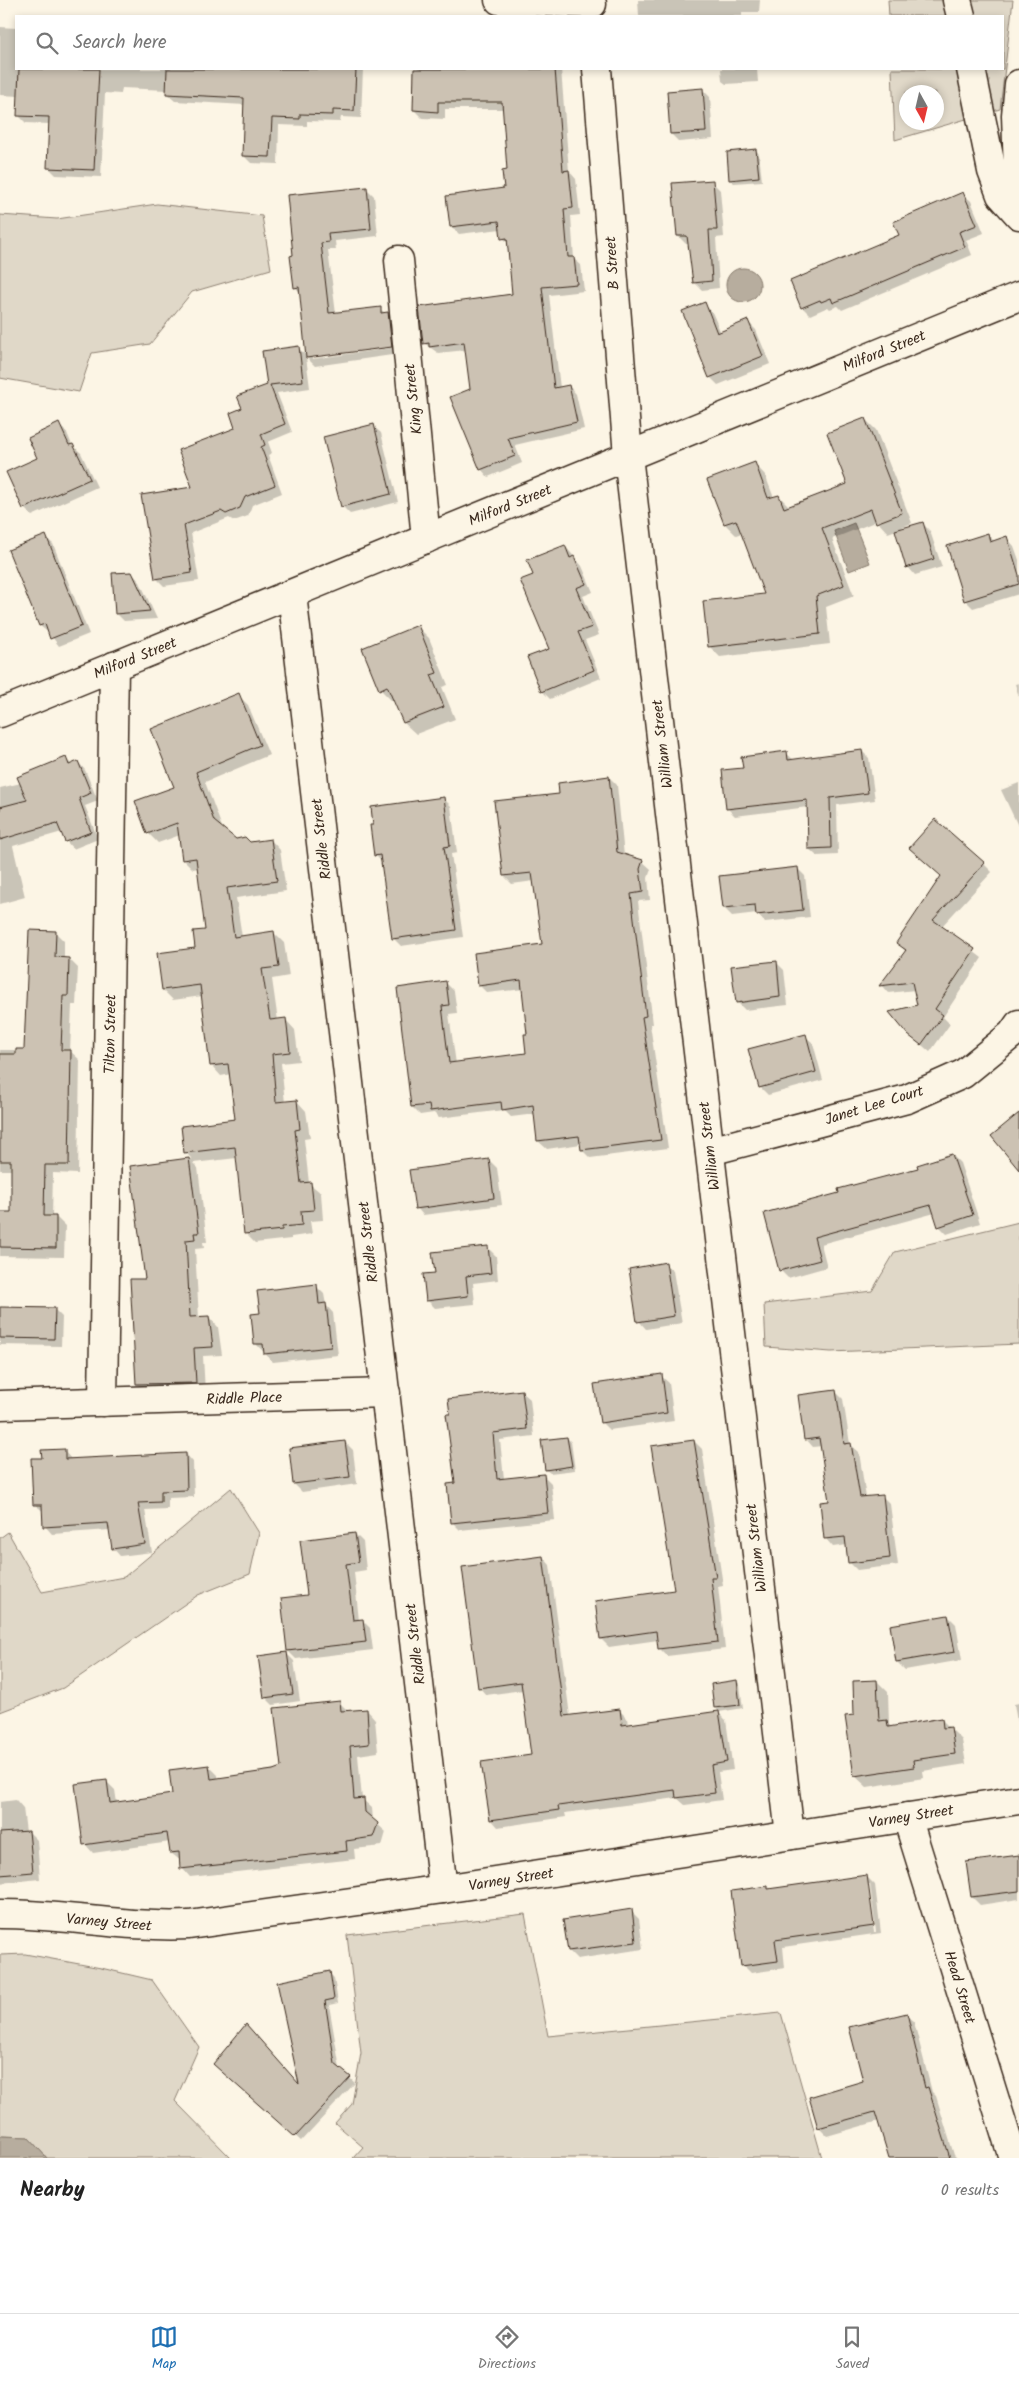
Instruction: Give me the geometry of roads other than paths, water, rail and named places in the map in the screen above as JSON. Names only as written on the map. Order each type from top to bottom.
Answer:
[{"type":"street","points":[[499,0],[593,7]]},
{"type":"street","points":[[957,0],[960,15]]},
{"type":"street","name":"B Street","points":[[597,70],[628,456]]},
{"type":"street","points":[[971,70],[992,171],[1001,195],[1019,215]]},
{"type":"street","points":[[1019,84],[1016,115],[1019,197]]},
{"type":"street","name":"King Street","points":[[399,260],[426,539]]},
{"type":"street","name":"Milford Street","points":[[0,713],[1019,296]]},
{"type":"street","name":"William Street","points":[[628,456],[790,1835]]},
{"type":"street","name":"Riddle Street","points":[[292,594],[443,1890]]},
{"type":"street","name":"Tilton Street","points":[[103,1402],[114,666]]},
{"type":"street","name":"Janet Lee Court","points":[[710,1151],[907,1099],[963,1074],[1012,1034],[1019,1024]]},
{"type":"street","name":"Riddle Place","points":[[0,1406],[386,1394]]},
{"type":"street","name":"Varney Street","points":[[0,1914],[30,1914],[153,1927],[190,1925],[443,1890],[1019,1800]]},
{"type":"street","name":"Head Street","points":[[907,1816],[1013,2158]]}]
